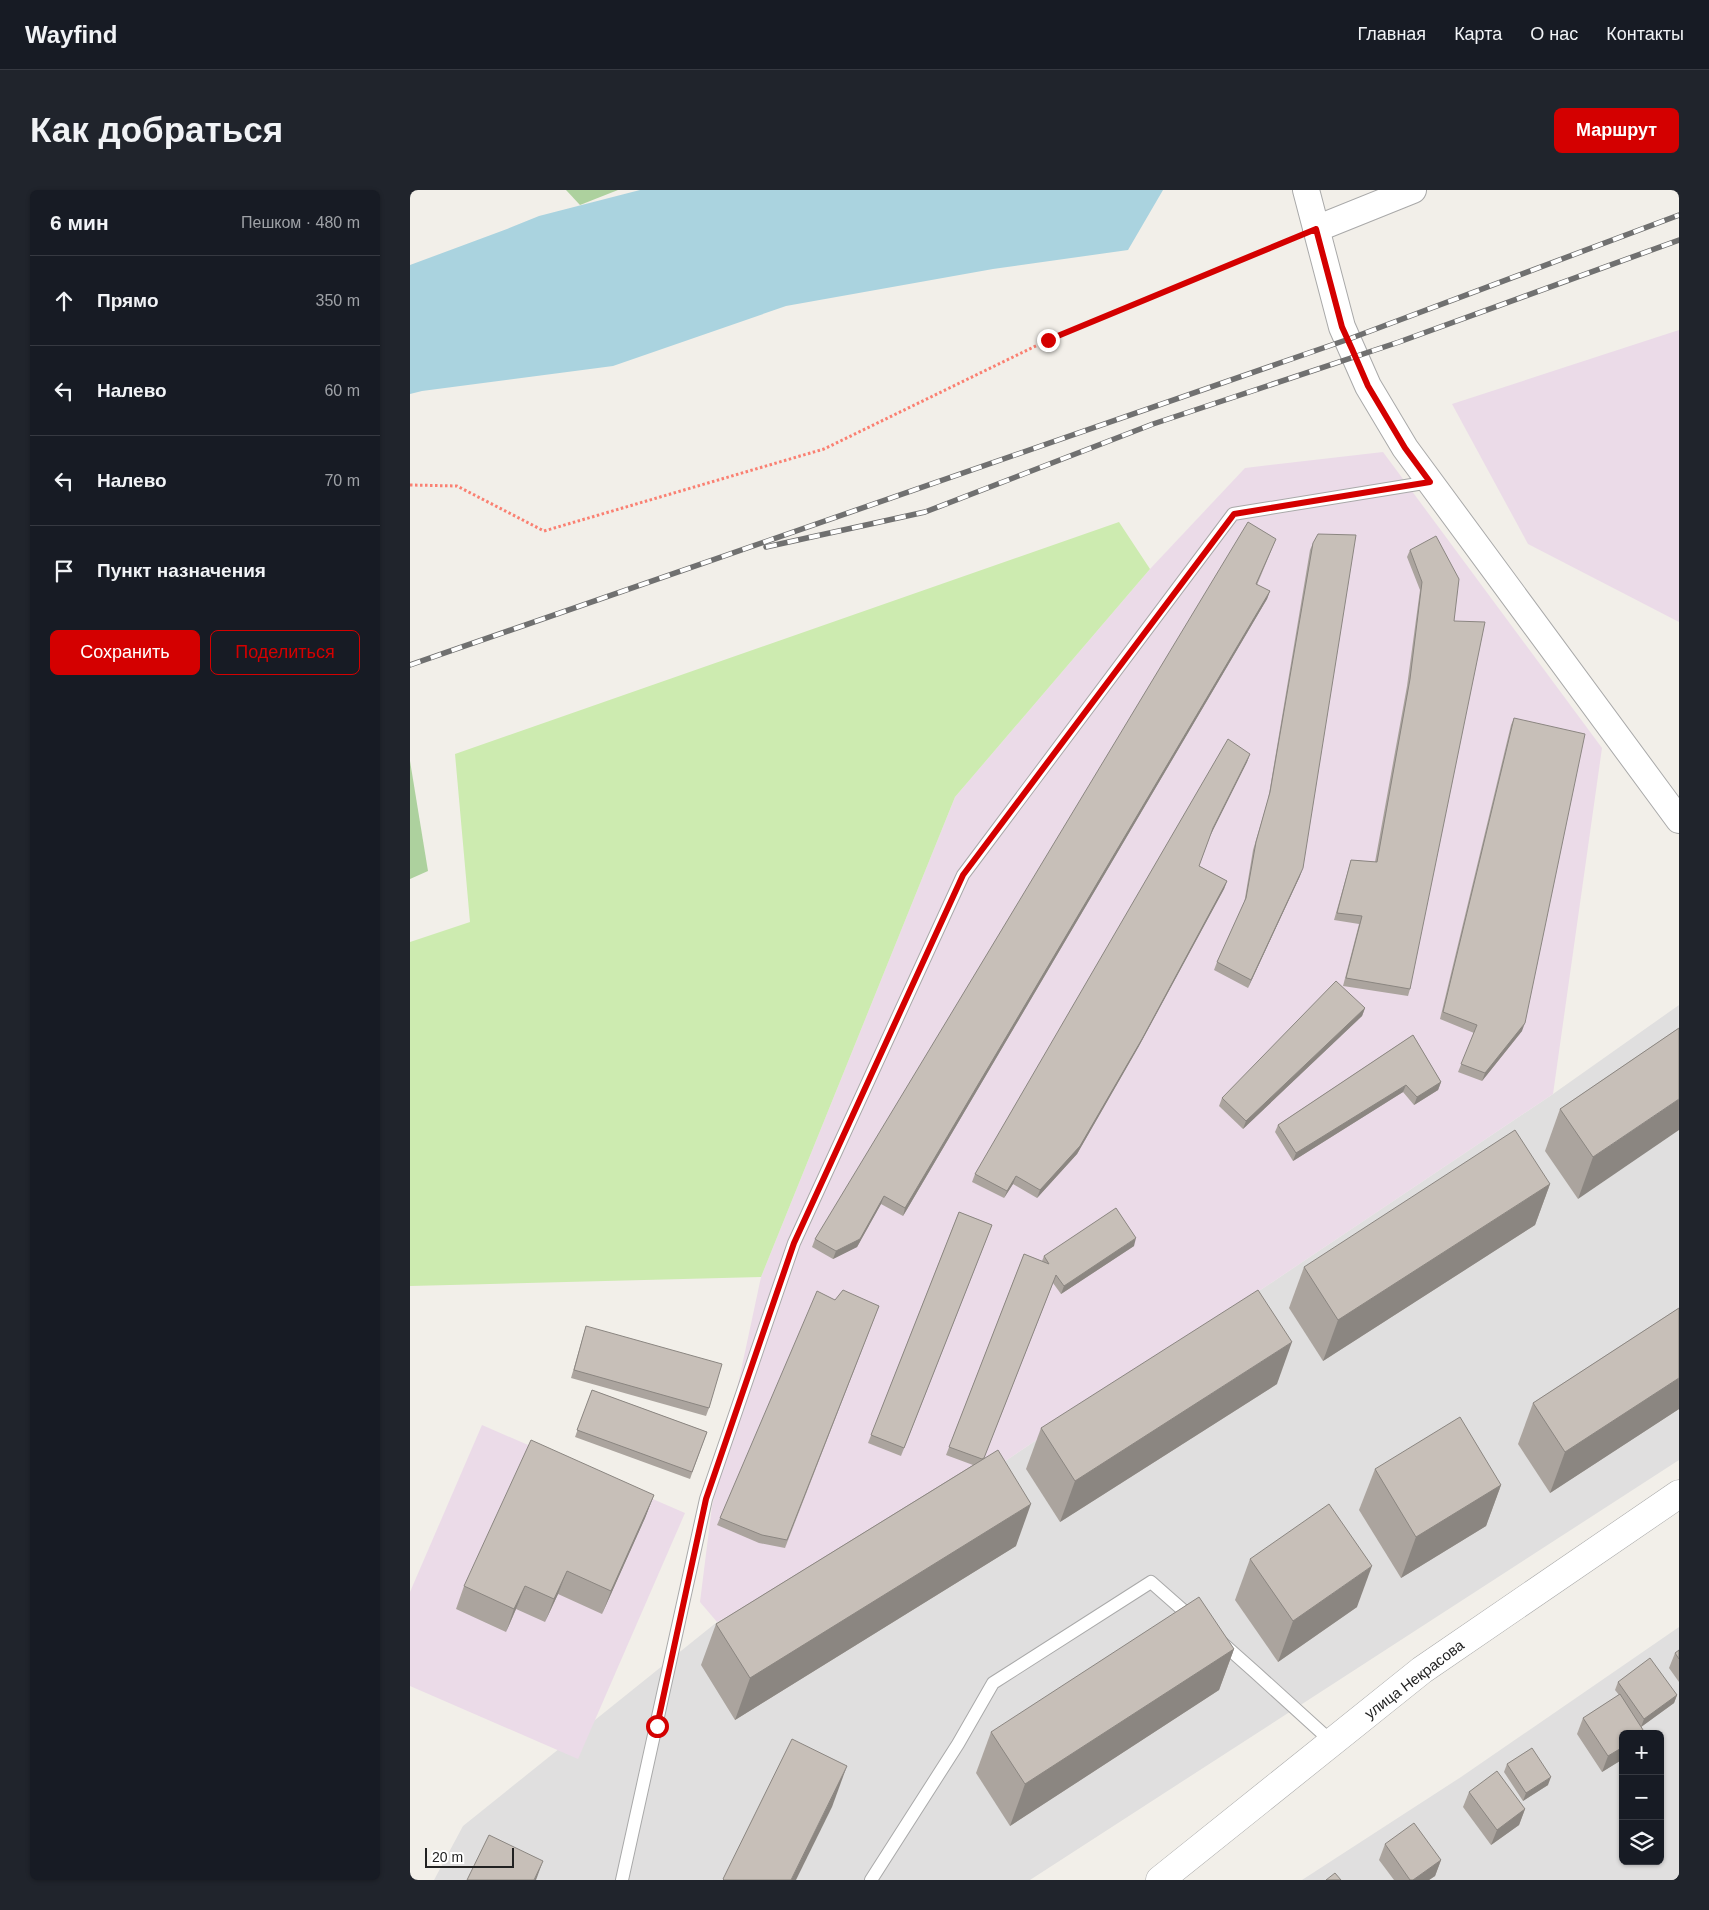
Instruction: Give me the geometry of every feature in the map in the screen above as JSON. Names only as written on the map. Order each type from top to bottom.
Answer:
[{"type":"street","points":[[1306,190],[1342,327],[1362,371],[1405,448],[1679,820]]},
{"type":"street","points":[[1316,229],[1413,190]]},
{"type":"street","name":"улица Некрасова","points":[[1160,1880],[1422,1670],[1679,1494]]},
{"type":"lane","points":[[622,1880],[706,1499],[794,1243],[963,875],[1234,514],[1430,482]]},
{"type":"lane","points":[[871,1880],[958,1744],[993,1683],[1151,1582],[1256,1672],[1332,1742]]},
{"type":"path","points":[[410,485],[457,486],[544,531],[824,449],[1048,340],[1316,229]]},
{"type":"shaded area","points":[[1679,330],[1679,622],[1528,544],[1452,404]]},
{"type":"shaded area","points":[[1383,452],[1602,748],[1553,1094],[968,1486],[717,1622],[700,1602],[712,1506],[761,1277],[955,797],[1150,569],[1245,468]]},
{"type":"shaded area","points":[[1679,1005],[1679,1460],[1030,1880],[434,1880],[463,1826],[717,1622],[968,1486],[1553,1094]]},
{"type":"shaded area","points":[[482,1425],[685,1513],[578,1759],[410,1686],[410,1592]]},
{"type":"shaded area","points":[[1679,1627],[1679,1880],[1302,1880],[1461,1777]]},
{"type":"green space","points":[[566,190],[618,190],[580,205]]},
{"type":"green space","points":[[1119,522],[1150,569],[955,797],[761,1277],[410,1286],[410,942],[470,922],[455,754]]},
{"type":"green space","points":[[410,761],[428,871],[410,879]]},
{"type":"water","points":[[640,190],[1163,190],[1128,250],[993,269],[786,306],[613,366],[410,394],[410,265],[539,216]]},
{"type":"building","points":[[1248,522],[1276,539],[1256,584],[1270,591],[905,1208],[884,1196],[860,1239],[836,1251],[815,1239]]},
{"type":"building","points":[[1318,534],[1356,535],[1303,868],[1251,980],[1217,962],[1246,898],[1256,842],[1270,792],[1313,543]]},
{"type":"building","points":[[1436,536],[1459,579],[1454,621],[1485,622],[1410,989],[1346,978],[1362,916],[1337,913],[1351,860],[1377,862],[1410,679],[1422,582],[1410,550]]},
{"type":"building","points":[[1514,718],[1585,734],[1525,1023],[1485,1073],[1461,1064],[1477,1025],[1443,1012]]},
{"type":"building","points":[[1228,739],[1250,754],[1213,828],[1199,866],[1227,881],[1142,1039],[1080,1146],[1040,1190],[1016,1176],[1007,1191],[975,1174]]},
{"type":"building","points":[[1336,981],[1365,1008],[1246,1121],[1222,1098]]},
{"type":"building","points":[[1679,1028],[1679,1099],[1593,1157],[1560,1109]]},
{"type":"building","points":[[1413,1035],[1441,1082],[1417,1097],[1406,1085],[1296,1153],[1278,1125]]},
{"type":"building","points":[[1515,1130],[1550,1184],[1338,1320],[1304,1267]]},
{"type":"building","points":[[1116,1208],[1136,1238],[1064,1286],[1056,1275],[984,1458],[982,1459],[949,1447],[1024,1254],[1049,1264],[1044,1256]]},
{"type":"building","points":[[959,1212],[992,1225],[904,1448],[871,1435]]},
{"type":"building","points":[[843,1290],[879,1306],[787,1540],[762,1535],[720,1518],[817,1291],[835,1300]]},
{"type":"building","points":[[1258,1290],[1292,1342],[1075,1481],[1041,1428]]},
{"type":"building","points":[[1679,1308],[1679,1378],[1565,1452],[1533,1403]]},
{"type":"building","points":[[586,1326],[722,1364],[709,1408],[574,1370]]},
{"type":"building","points":[[592,1390],[707,1432],[692,1472],[577,1430]]},
{"type":"building","points":[[1460,1417],[1501,1485],[1416,1537],[1375,1469]]},
{"type":"building","points":[[531,1440],[654,1495],[611,1591],[567,1571],[554,1599],[525,1586],[514,1609],[464,1586]]},
{"type":"building","points":[[998,1450],[1031,1504],[750,1678],[716,1624]]},
{"type":"building","points":[[1329,1504],[1372,1566],[1293,1621],[1250,1559]]},
{"type":"building","points":[[1199,1597],[1234,1649],[1025,1784],[991,1732]]},
{"type":"building","points":[[1679,1650],[1679,1659],[1675,1653]]},
{"type":"building","points":[[1650,1658],[1677,1695],[1644,1719],[1618,1682]]},
{"type":"building","points":[[1620,1694],[1643,1730],[1619,1730],[1619,1749],[1608,1756],[1583,1718]]},
{"type":"building","points":[[792,1739],[847,1766],[791,1880],[724,1880],[723,1879]]},
{"type":"building","points":[[1532,1748],[1551,1777],[1526,1793],[1507,1764]]},
{"type":"building","points":[[1497,1771],[1525,1809],[1497,1830],[1469,1792]]},
{"type":"building","points":[[1414,1823],[1441,1860],[1413,1880],[1410,1880],[1385,1844]]},
{"type":"building","points":[[489,1835],[543,1861],[534,1880],[467,1880]]},
{"type":"building","points":[[1335,1873],[1341,1880],[1326,1880]]},
{"type":"railway","points":[[410,665],[1349,339],[1679,215]]},
{"type":"railway","points":[[766,547],[925,512],[1153,424],[1399,342],[1679,240]]},
{"type":"route","points":[[657,1726],[706,1499],[794,1243],[963,875],[1234,514],[1430,482],[1405,448],[1368,386],[1342,327],[1316,229],[1048,340]]}]
